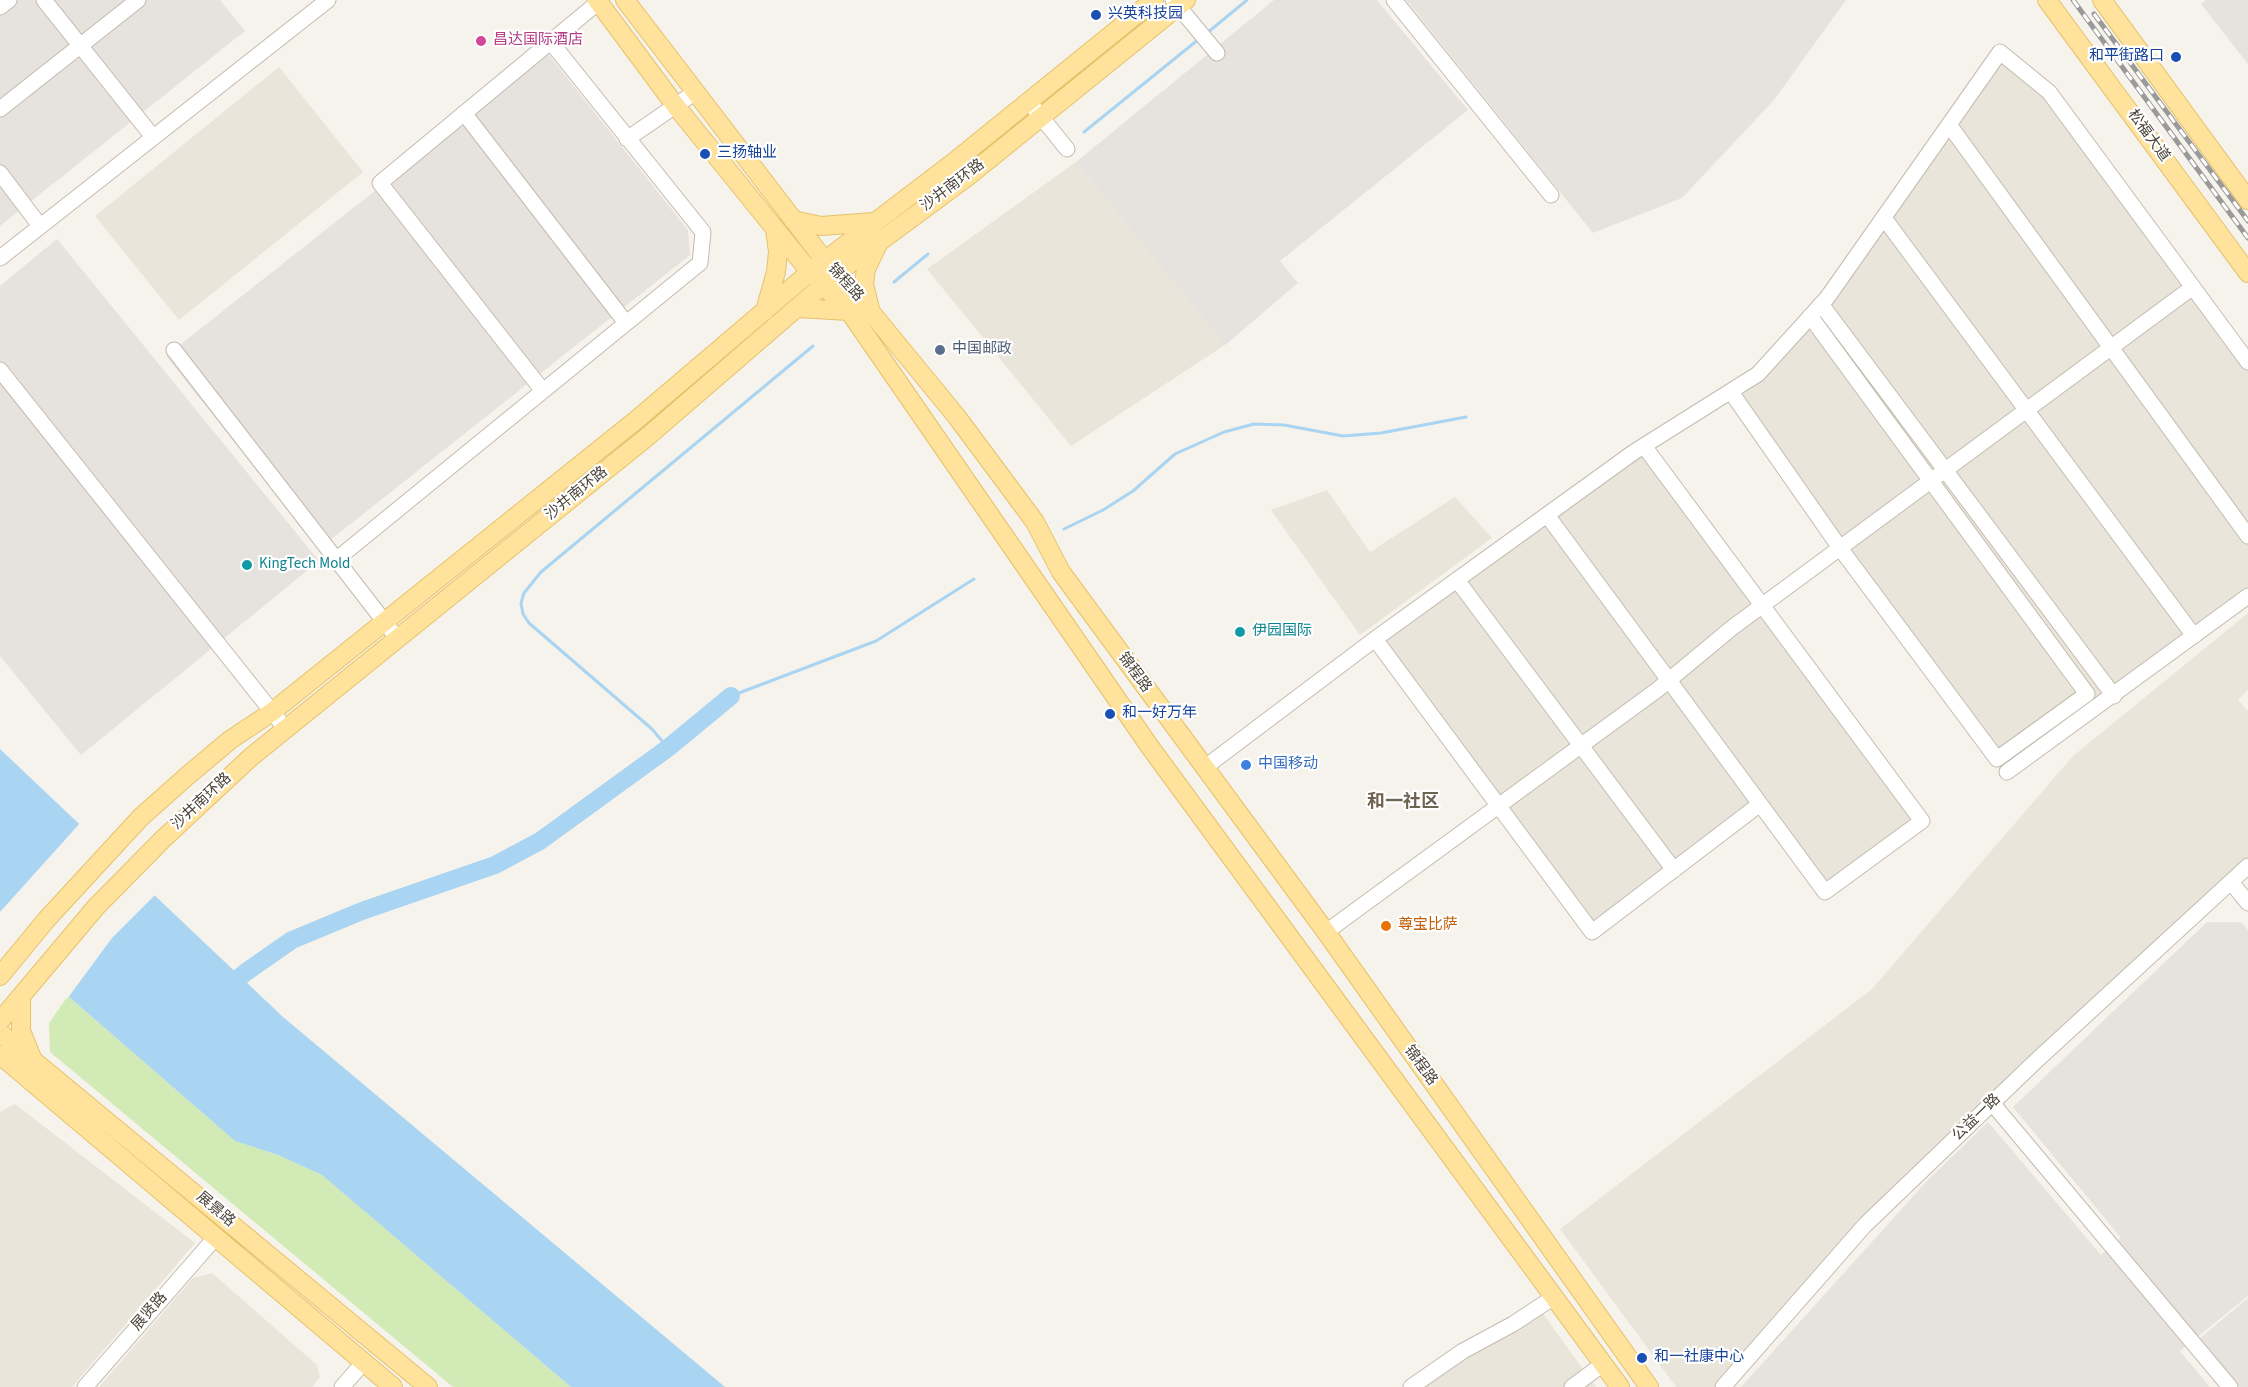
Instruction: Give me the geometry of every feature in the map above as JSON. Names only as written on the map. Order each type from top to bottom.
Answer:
[{"type":"main road","name":"锦程路","points":[[626,0],[694,93],[793,220],[829,273],[849,311],[1150,747],[1620,1387]]},
{"type":"main road","name":"沙井南环路","points":[[0,1022],[96,907],[163,838],[285,728],[647,437],[798,308],[875,222],[1154,0]]},
{"type":"main road","name":"松福大道","points":[[2047,0],[2248,273]]},
{"type":"main road","points":[[2102,0],[2245,193]]},
{"type":"main road","name":"锦程路","points":[[599,1],[675,105],[810,272]]},
{"type":"main road","name":"沙井南环路","points":[[2,973],[47,919],[141,818],[230,740],[272,712],[635,421],[810,272],[829,273],[878,243],[1041,117],[1179,2]]},
{"type":"main road","points":[[793,220],[821,226],[875,222]]},
{"type":"main road","points":[[765,310],[776,272],[778,252],[776,229]]},
{"type":"main road","points":[[870,311],[864,284],[866,269],[878,243]]},
{"type":"main road","name":"锦程路","points":[[829,273],[870,311],[957,417],[1035,522],[1061,572],[1331,940],[1649,1387]]},
{"type":"main road","points":[[798,308],[849,311]]},
{"type":"main road","points":[[1312,966],[1331,940]]},
{"type":"main road","points":[[0,1068],[26,1066],[21,1031],[21,996]]},
{"type":"main road","name":"展景路","points":[[0,1033],[26,1066],[215,1238],[393,1387]]},
{"type":"main road","name":"展景路","points":[[0,1055],[26,1066],[428,1387]]},
{"type":"street","points":[[0,7],[9,0]]},
{"type":"street","points":[[44,0],[153,137]]},
{"type":"street","points":[[0,109],[138,0]]},
{"type":"street","points":[[0,258],[328,0]]},
{"type":"street","points":[[1394,0],[1551,195]]},
{"type":"street","points":[[543,391],[380,183],[599,1]]},
{"type":"street","points":[[1179,2],[1217,53]]},
{"type":"street","points":[[337,559],[700,263],[703,232],[550,41]]},
{"type":"street","points":[[1204,768],[1546,515],[1644,446],[1758,374],[1821,304],[1950,126],[2000,52],[2049,92],[2248,362]]},
{"type":"street","points":[[627,139],[694,93]]},
{"type":"street","points":[[1029,101],[1067,149]]},
{"type":"street","points":[[464,113],[626,323]]},
{"type":"street","points":[[1950,126],[2248,536]]},
{"type":"street","points":[[0,173],[40,226]]},
{"type":"street","points":[[1884,218],[2194,636]]},
{"type":"street","points":[[1331,940],[1499,806],[1669,680],[1761,607],[2193,287]]},
{"type":"street","points":[[1821,304],[2114,696]]},
{"type":"street","points":[[1731,392],[1840,548],[1997,759],[2087,694],[1933,480],[1810,316]]},
{"type":"street","points":[[174,350],[397,638]]},
{"type":"street","points":[[0,370],[285,728]]},
{"type":"street","points":[[1546,515],[1825,892],[1922,822],[1644,446]]},
{"type":"street","points":[[1457,580],[1674,870]]},
{"type":"street","points":[[2007,772],[2248,596]]},
{"type":"street","points":[[1376,639],[1592,932],[1760,804]]},
{"type":"street","name":"公益一路","points":[[1724,1387],[1865,1225],[1992,1103],[2248,866]]},
{"type":"street","points":[[2230,882],[2248,903]]},
{"type":"street","points":[[1992,1103],[2230,1387]]},
{"type":"street","name":"展贤路","points":[[85,1387],[215,1238]]},
{"type":"street","points":[[1412,1387],[1463,1351],[1513,1324],[1554,1297]]},
{"type":"street","points":[[342,1387],[364,1362]]},
{"type":"street","points":[[1572,1387],[1603,1364]]},
{"type":"shaded area","points":[[0,0],[220,0],[245,31],[0,226]]},
{"type":"shaded area","points":[[1274,0],[1377,0],[1468,110],[1280,261],[1298,283],[1225,345],[1076,162]]},
{"type":"shaded area","points":[[1406,0],[1846,0],[1774,100],[1682,198],[1593,233]]},
{"type":"shaded area","points":[[2206,0],[2248,0],[2248,64],[2201,4]]},
{"type":"shaded area","points":[[2000,52],[2049,92],[2248,362],[2248,596],[2007,772],[1840,548],[1731,392],[1786,342]]},
{"type":"shaded area","points":[[548,54],[688,230],[690,255],[319,549],[166,356]]},
{"type":"shaded area","points":[[279,67],[363,172],[179,320],[95,216]]},
{"type":"shaded area","points":[[1076,162],[1225,345],[1071,446],[927,269]]},
{"type":"shaded area","points":[[57,239],[319,561],[81,755],[0,656],[0,286]]},
{"type":"shaded area","points":[[1644,446],[1922,821],[1825,892],[1761,804],[1592,932],[1375,639]]},
{"type":"shaded area","points":[[1327,490],[1370,552],[1455,497],[1492,538],[1360,635],[1271,510]]},
{"type":"shaded area","points":[[2248,613],[2248,690],[2238,700],[2248,711],[2248,866],[1865,1225],[1723,1387],[1676,1387],[1560,1229],[1872,989],[2073,756]]},
{"type":"shaded area","points":[[2207,922],[2241,922],[2248,930],[2248,1296],[2180,1351],[2210,1387],[1741,1387],[1926,1182],[1988,1122],[2101,1255],[2121,1238],[2013,1107]]},
{"type":"shaded area","points":[[15,1104],[195,1243],[72,1387],[0,1387],[0,1112]]},
{"type":"shaded area","points":[[212,1273],[317,1365],[320,1377],[312,1387],[99,1387],[193,1278]]},
{"type":"shaded area","points":[[2248,1298],[2248,1387],[2240,1387],[2200,1338]]},
{"type":"shaded area","points":[[1539,1308],[1596,1387],[1411,1387]]},
{"type":"green space","points":[[68,996],[235,1141],[278,1155],[322,1175],[571,1387],[453,1387],[50,1052],[49,1023]]},
{"type":"water","points":[[0,749],[283,1017],[725,1387],[571,1387],[322,1175],[278,1155],[235,1141],[68,996],[0,930]]},
{"type":"pier","points":[[81,822],[157,893],[112,938],[67,999],[0,934],[0,912]]},
{"type":"waterway","points":[[1207,33],[1247,0]]},
{"type":"waterway","points":[[1084,132],[1199,39]]},
{"type":"waterway","points":[[894,282],[928,254]]},
{"type":"waterway","points":[[668,748],[652,729],[529,623],[523,614],[521,603],[524,593],[541,572],[813,346]]},
{"type":"waterway","points":[[1064,529],[1103,510],[1133,491],[1175,454],[1224,432],[1254,424],[1284,425],[1343,436],[1381,433],[1466,417]]},
{"type":"waterway","points":[[731,696],[876,641],[974,579]]},
{"type":"waterway","points":[[222,992],[292,940],[362,911],[495,865],[540,841],[668,748],[731,696]]},
{"type":"railway","points":[[2073,0],[2248,238]]},
{"type":"railway","points":[[2094,14],[2248,221]]},
{"type":"place","name":"兴英科技园","points":[[1096,15]]},
{"type":"place","name":"昌达国际酒店","points":[[481,41]]},
{"type":"place","name":"和平街路口","points":[[2176,57]]},
{"type":"place","name":"三扬轴业","points":[[705,154]]},
{"type":"place","name":"中国邮政","points":[[940,350]]},
{"type":"place","name":"KingTech Mold","points":[[247,565]]},
{"type":"place","name":"伊园国际","points":[[1240,632]]},
{"type":"place","name":"和一好万年","points":[[1110,714]]},
{"type":"place","name":"中国移动","points":[[1246,765]]},
{"type":"place","name":"尊宝比萨","points":[[1386,926]]},
{"type":"place","name":"和一社康中心","points":[[1642,1358]]},
{"type":"district","name":"和一社区","points":[[1403,803]]}]
